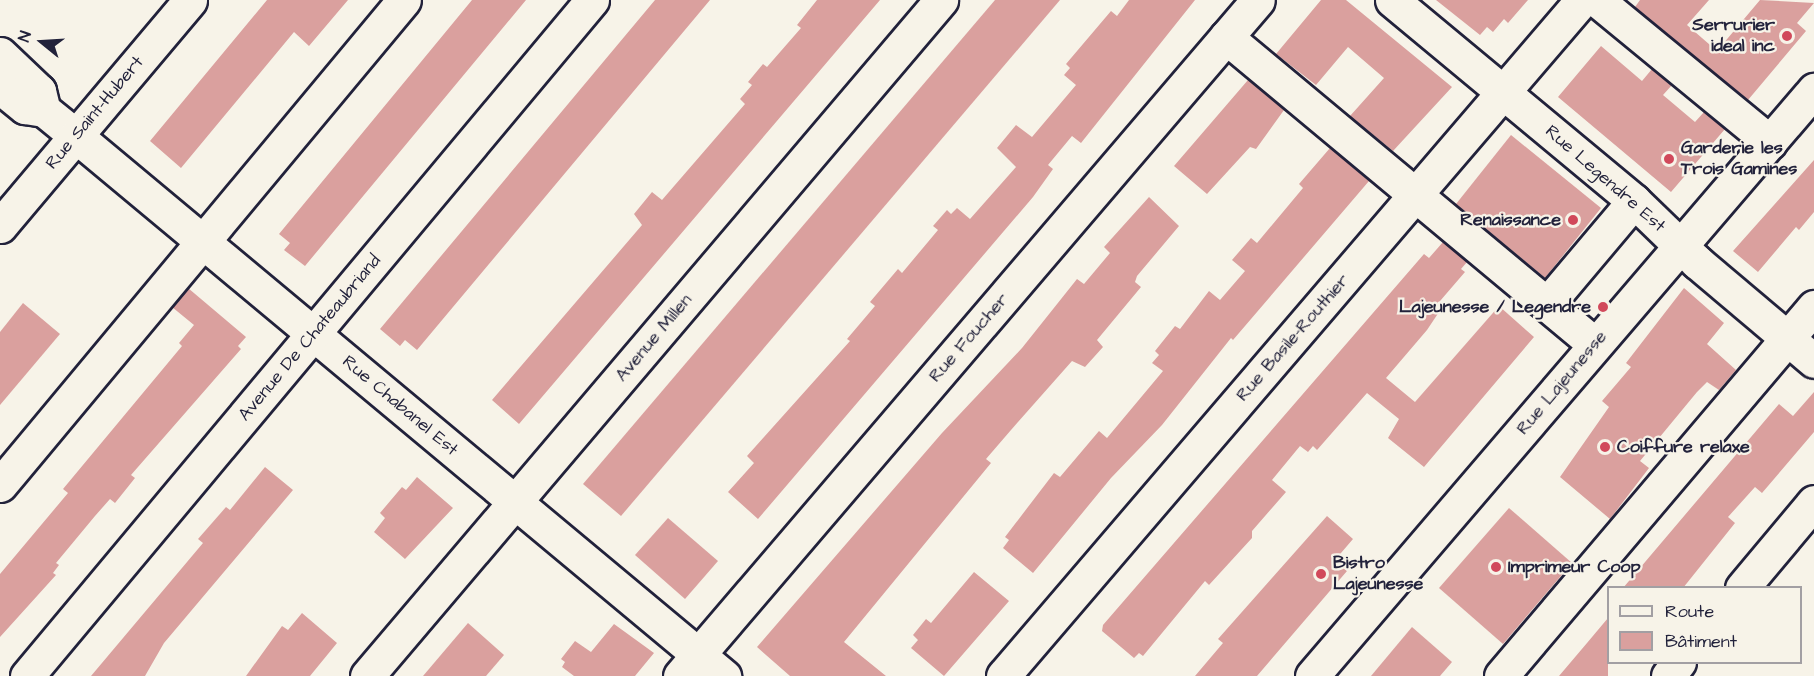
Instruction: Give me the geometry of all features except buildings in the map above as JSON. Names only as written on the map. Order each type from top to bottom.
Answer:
[{"type":"street","name":"Rue Saint-Hubert","points":[[0,226],[190,0]]},
{"type":"street","points":[[0,485],[404,0]]},
{"type":"street","name":"Avenue De Chateaubriand","points":[[27,676],[592,0]]},
{"type":"street","name":"Avenue Millen","points":[[367,676],[941,0]]},
{"type":"street","name":"Rue Foucher","points":[[689,665],[1258,0]]},
{"type":"street","name":"Rue Legendre Est","points":[[1392,0],[1634,201],[1680,246],[1814,362]]},
{"type":"street","name":"Rue Basile-Routhier","points":[[1003,676],[1582,0]]},
{"type":"street","points":[[1597,0],[1770,142]]},
{"type":"street","points":[[1226,37],[1417,192],[1595,344]]},
{"type":"street","points":[[0,54],[39,91],[44,110],[25,107],[0,87]]},
{"type":"street","name":"Rue Lajeunesse","points":[[1312,676],[1814,90]]},
{"type":"street","name":"Rue Chabanel Est","points":[[44,110],[515,502],[689,665],[724,676]]},
{"type":"street","points":[[1548,303],[1634,201]]},
{"type":"street","points":[[1501,676],[1814,307]]},
{"type":"street","points":[[1744,586],[1814,502]]},
{"type":"street","points":[[1668,676],[1678,664]]},
{"type":"place","name":"Serrurier ideal inc","points":[[1787,36]]},
{"type":"place","name":"Garderie les Trois Gamines","points":[[1669,159]]},
{"type":"place","name":"Renaissance","points":[[1573,220]]},
{"type":"place","name":"Lajeunesse / Legendre","points":[[1603,307]]},
{"type":"place","name":"Coiffure relaxe","points":[[1605,447]]},
{"type":"place","name":"Imprimeur Coop","points":[[1496,567]]},
{"type":"place","name":"Bistro Lajeunesse","points":[[1321,574]]}]
